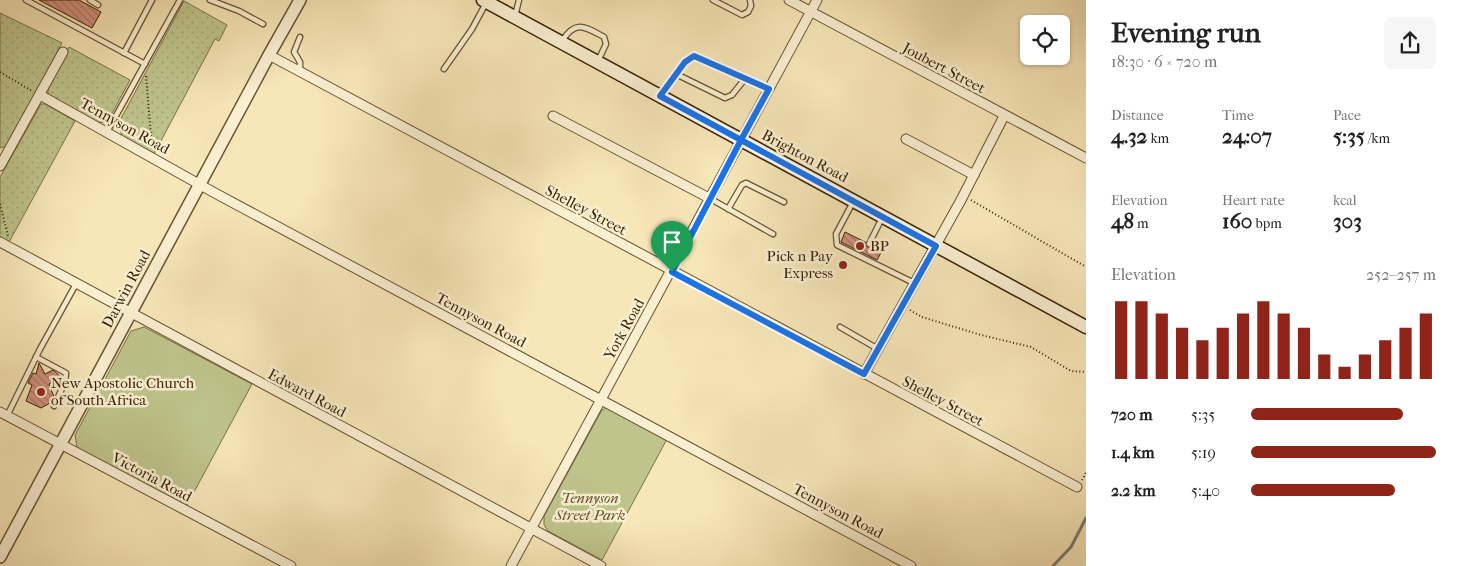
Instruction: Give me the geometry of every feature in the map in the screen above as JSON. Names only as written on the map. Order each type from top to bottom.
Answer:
[{"type":"main road","name":"Brighton Road","points":[[485,1],[1086,326]]},
{"type":"street","name":"Darwin Road","points":[[279,36],[292,0]]},
{"type":"street","name":"Darwin Road","points":[[0,557],[300,0]]},
{"type":"street","name":"Joubert Street","points":[[789,0],[1086,158]]},
{"type":"street","name":"York Road","points":[[511,566],[672,272],[709,198],[817,0]]},
{"type":"street","points":[[0,166],[3,153],[40,94],[63,52]]},
{"type":"street","name":"Shelley Street","points":[[269,55],[1077,487]]},
{"type":"street","name":"Tennyson Road","points":[[40,94],[200,183],[911,566]]},
{"type":"street","points":[[553,116],[709,198]]},
{"type":"street","points":[[864,374],[936,246],[1004,116]]},
{"type":"street","points":[[906,139],[974,175]]},
{"type":"street","name":"Edward Road","points":[[0,242],[130,314],[601,566]]},
{"type":"street","name":"Victoria Road","points":[[4,414],[291,566]]},
{"type":"lane","points":[[26,0],[145,64]]},
{"type":"lane","points":[[90,0],[98,5]]},
{"type":"lane","points":[[124,53],[152,0]]},
{"type":"lane","points":[[107,132],[180,0]]},
{"type":"lane","points":[[210,0],[238,10],[262,24]]},
{"type":"lane","points":[[515,18],[519,0]]},
{"type":"lane","points":[[713,0],[742,15],[748,12],[751,6],[750,0]]},
{"type":"lane","points":[[444,69],[472,29],[485,1]]},
{"type":"lane","points":[[561,42],[566,34],[578,26],[604,37],[606,44],[598,62]]},
{"type":"lane","points":[[300,37],[294,52],[300,62],[300,72]]},
{"type":"lane","points":[[660,96],[688,59],[694,56],[744,80],[769,89]]},
{"type":"lane","points":[[676,74],[728,98],[732,96],[744,80]]},
{"type":"lane","points":[[728,209],[742,186],[746,183],[784,202]]},
{"type":"lane","points":[[709,198],[773,234]]},
{"type":"lane","points":[[854,201],[835,240],[839,247],[914,283]]},
{"type":"lane","points":[[868,244],[883,217]]},
{"type":"lane","points":[[4,414],[76,284]]},
{"type":"lane","points":[[840,327],[878,349]]},
{"type":"lane","points":[[36,357],[66,373],[66,382],[54,406]]},
{"type":"path","points":[[145,64],[151,155]]},
{"type":"path","points":[[0,72],[40,94]]},
{"type":"path","points":[[963,196],[1086,267]]},
{"type":"path","points":[[0,204],[10,248]]},
{"type":"path","points":[[901,306],[922,317],[981,335],[1031,347],[1071,371],[1086,372]]},
{"type":"green space","points":[[184,1],[227,25],[219,41],[215,39],[154,154],[122,136],[118,124]]},
{"type":"green space","points":[[0,13],[62,43],[7,146],[0,148]]},
{"type":"green space","points":[[69,47],[130,80],[110,117],[105,122],[96,123],[48,95],[48,88]]},
{"type":"green space","points":[[41,104],[45,104],[75,121],[8,244],[0,239],[0,177]]},
{"type":"green space","points":[[144,327],[252,384],[186,507],[77,448],[75,435],[131,331]]},
{"type":"green space","name":"Tennyson Street Park","points":[[608,407],[667,439],[602,560],[548,531],[544,525],[544,516],[602,410]]},
{"type":"building","points":[[39,0],[79,0],[101,12],[92,28]]},
{"type":"building","points":[[845,232],[865,242],[867,247],[872,246],[882,251],[877,260],[841,242]]},
{"type":"building","name":"New Apostolic Church of South Africa","points":[[39,363],[45,374],[53,370],[61,377],[49,384],[54,397],[52,402],[41,408],[26,401],[32,385],[28,383],[33,373],[36,374]]},
{"type":"waterway","points":[[1053,566],[1071,547],[1086,518]]},
{"type":"place","name":"BP","points":[[860,246]]},
{"type":"place","name":"Pick n Pay Express","points":[[843,265]]},
{"type":"place","name":"New Apostolic Church of South Africa","points":[[41,392]]},
{"type":"route","points":[[672,272],[741,140],[660,96],[685,62],[694,56],[740,78],[769,89],[741,140],[936,246],[864,374],[672,272]]}]
